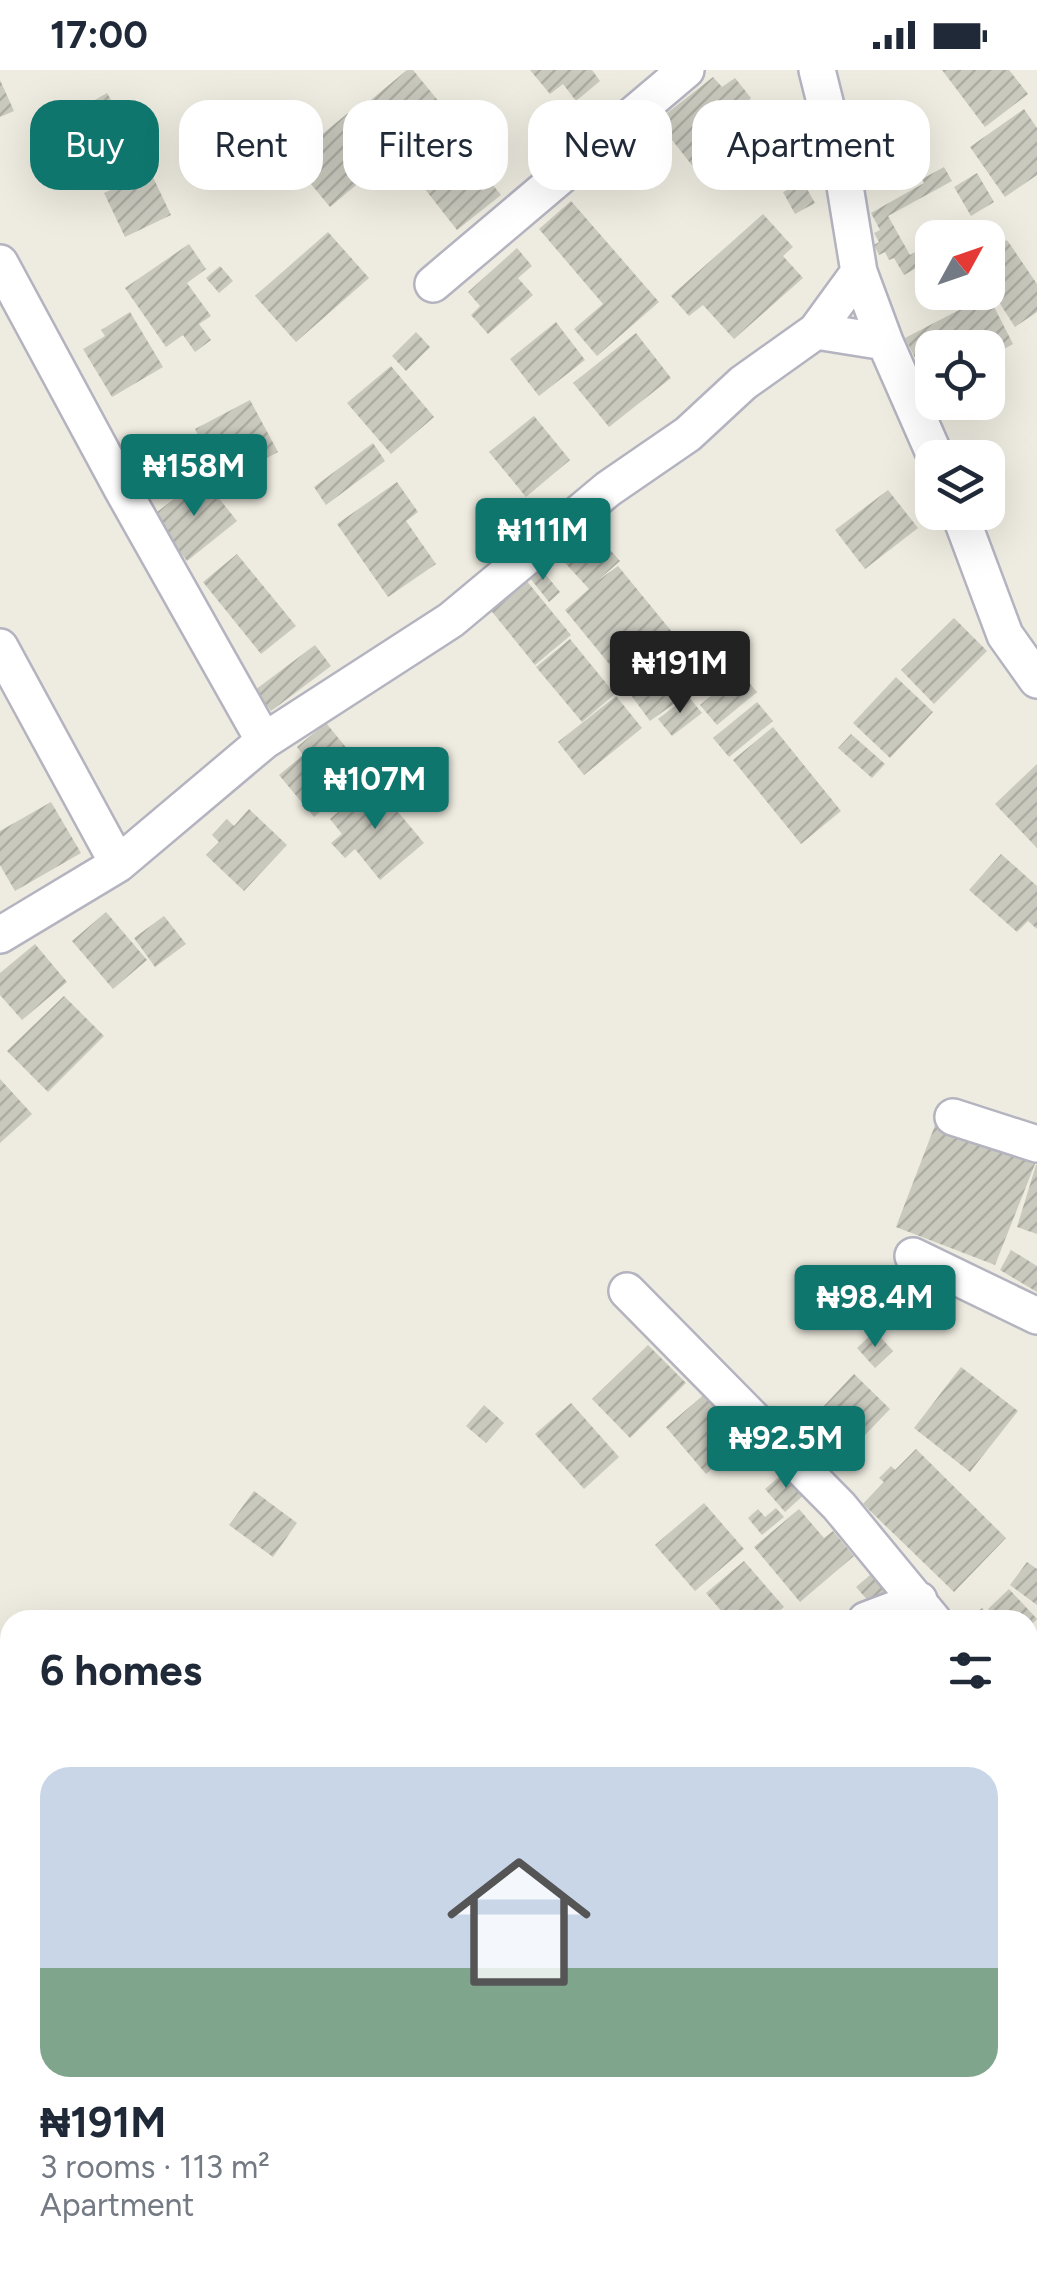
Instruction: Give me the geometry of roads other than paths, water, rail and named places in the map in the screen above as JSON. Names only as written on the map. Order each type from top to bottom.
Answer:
[{"type":"street","points":[[434,284],[686,70]]},
{"type":"street","points":[[818,70],[844,174],[859,272],[928,440]]},
{"type":"street","points":[[0,263],[264,740]]},
{"type":"street","points":[[0,935],[118,864],[264,740],[451,620],[608,489],[688,434],[743,383],[816,331],[859,272]]},
{"type":"street","points":[[816,331],[885,342]]},
{"type":"street","points":[[966,530],[1005,636],[1037,680]]},
{"type":"street","points":[[0,647],[118,864]]},
{"type":"street","points":[[953,1118],[1037,1144]]},
{"type":"street","points":[[913,1256],[1037,1316]]},
{"type":"street","points":[[628,1291],[839,1506],[926,1610]]}]
